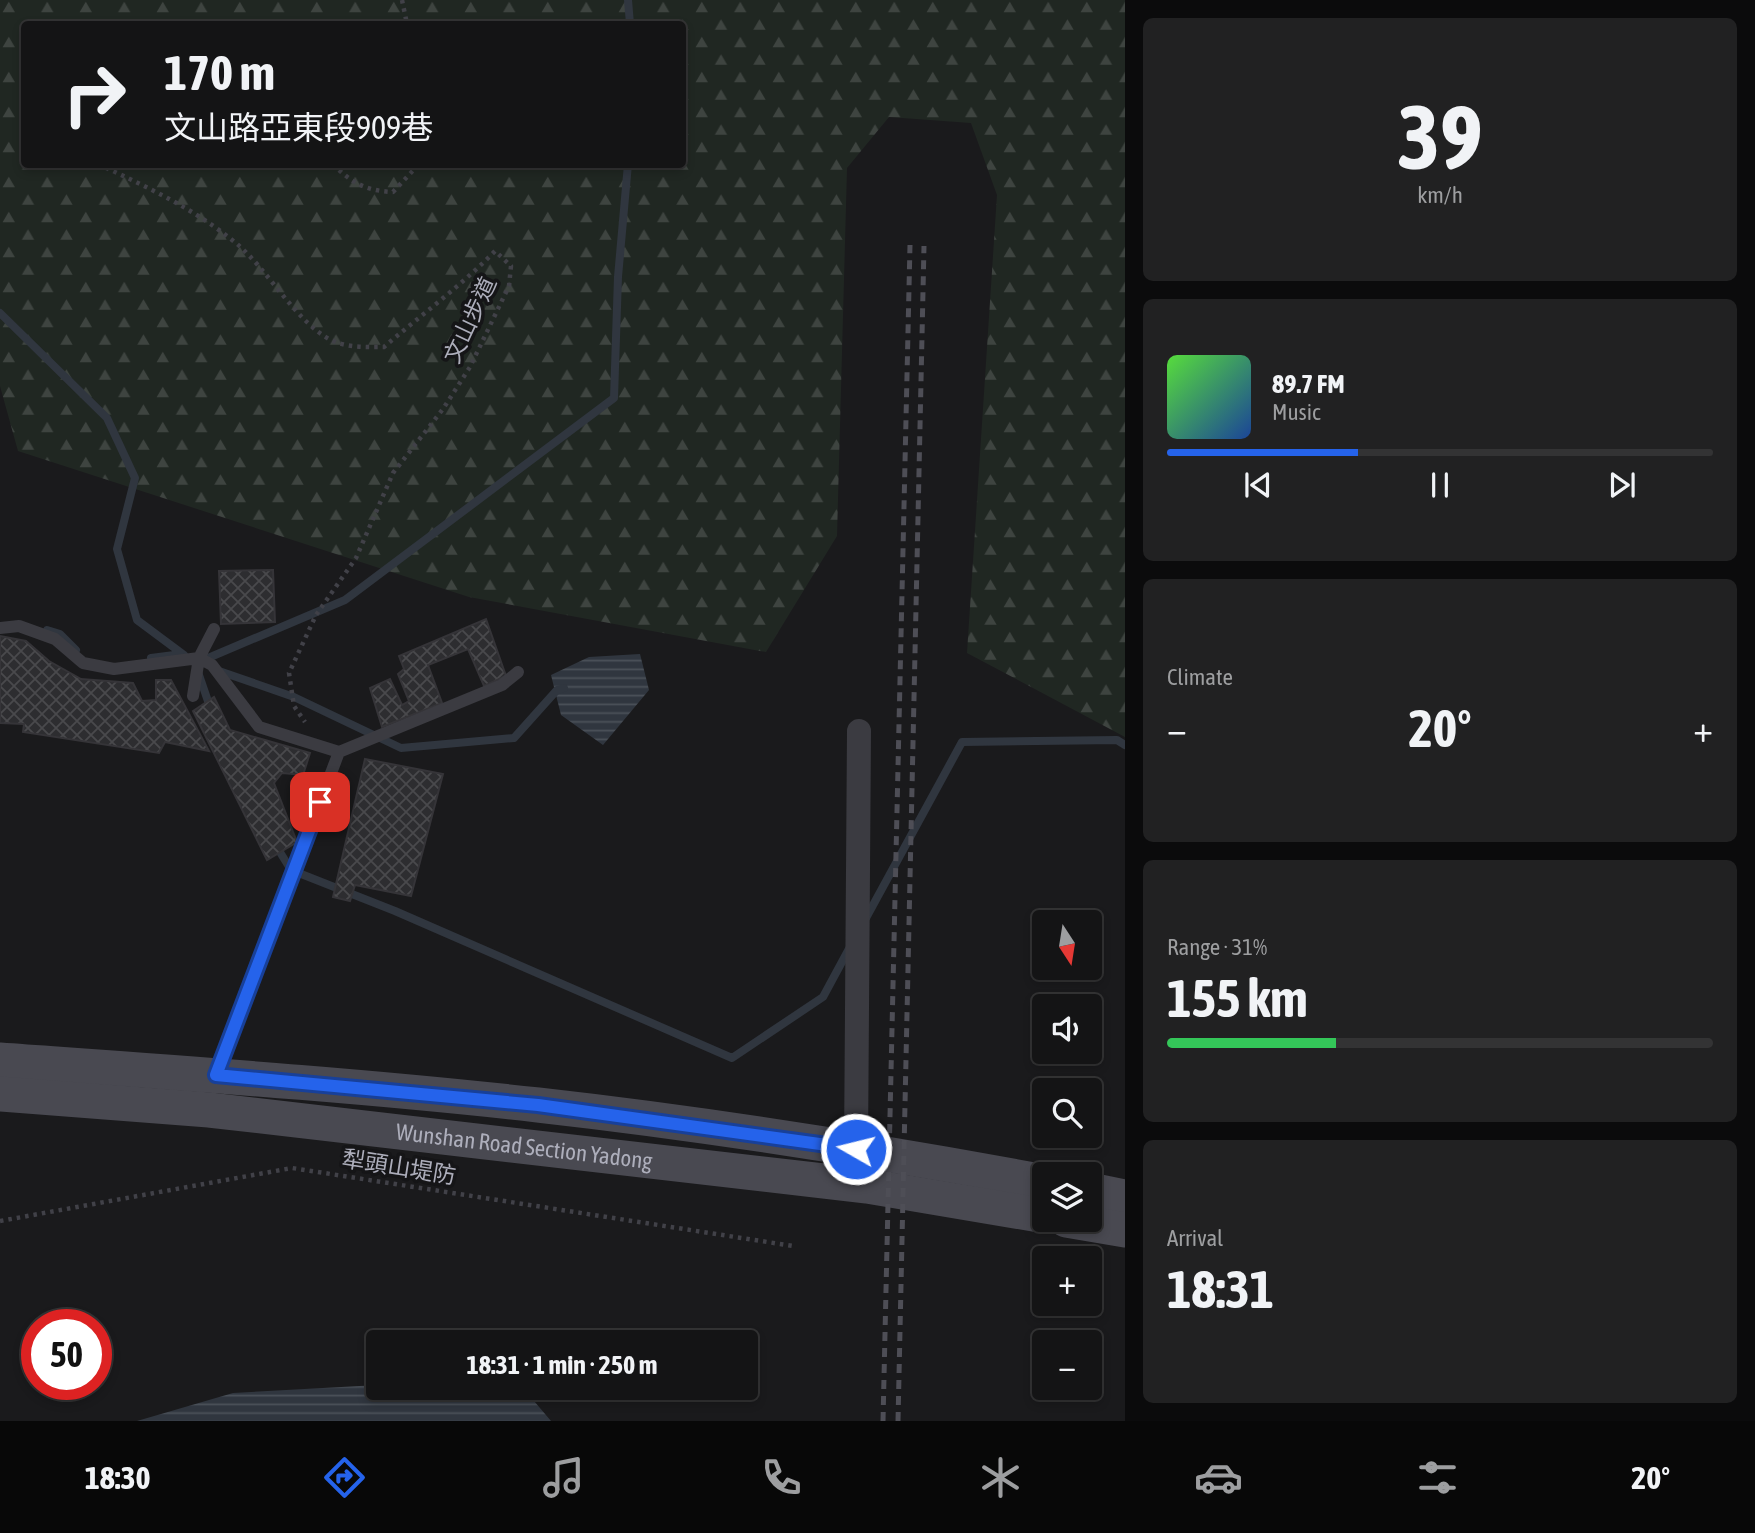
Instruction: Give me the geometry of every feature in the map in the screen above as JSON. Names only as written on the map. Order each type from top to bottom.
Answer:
[{"type":"main road","name":"Wunshan Road Section Yadong","points":[[0,1060],[867,1186],[1032,1214]]},
{"type":"main road","name":"Wunshan Road Section Yadong","points":[[6,1102],[213,1092],[538,1105],[856,1149],[1032,1180]]},
{"type":"main road","points":[[1102,1192],[1125,1196]]},
{"type":"main road","points":[[1102,1226],[1125,1230]]},
{"type":"street","points":[[856,1149],[859,731]]},
{"type":"lane","points":[[0,628],[19,626],[55,639],[83,663],[114,668],[199,658],[212,665],[259,727],[339,752],[491,689],[518,672]]},
{"type":"lane","points":[[193,696],[199,658],[214,629]]},
{"type":"lane","points":[[213,1092],[339,752]]},
{"type":"path","points":[[402,0],[406,21]]},
{"type":"path","name":"文山步道","points":[[107,168],[164,195],[203,219],[238,245],[295,307],[330,339],[352,346],[384,347],[433,305],[464,284],[495,251],[511,266],[509,286],[470,367],[443,409],[393,473],[356,558],[316,615],[289,673],[294,706],[303,721],[327,732],[337,741],[339,752]]},
{"type":"path","points":[[337,168],[349,181],[373,191],[393,192],[415,168]]},
{"type":"path","name":"犁頭山堤防","points":[[0,1221],[292,1168],[793,1246]]},
{"type":"green space","points":[[0,0],[1125,0],[1125,737],[967,653],[997,195],[971,123],[889,117],[847,168],[837,536],[766,652],[469,597],[18,451],[0,386]]},
{"type":"shaded area","points":[[640,654],[649,690],[603,745],[561,715],[551,675],[589,657]]},
{"type":"shaded area","points":[[366,1386],[366,1400],[533,1400],[551,1421],[137,1421],[233,1393]]},
{"type":"building","points":[[273,570],[275,622],[221,624],[219,571]]},
{"type":"building","points":[[486,619],[506,676],[484,686],[468,649],[428,665],[442,703],[382,727],[370,688],[390,679],[402,705],[409,701],[398,674],[404,669],[399,656]]},
{"type":"building","points":[[0,636],[26,641],[49,661],[81,679],[133,683],[142,701],[156,700],[156,680],[171,680],[209,751],[165,742],[159,753],[23,732],[24,724],[0,723]]},
{"type":"building","points":[[214,697],[230,730],[310,753],[303,775],[282,773],[274,783],[297,842],[267,860],[193,711]]},
{"type":"building","points":[[365,759],[443,774],[411,896],[355,885],[350,901],[333,897]]},
{"type":"waterway","points":[[628,0],[630,21]]},
{"type":"waterway","points":[[201,661],[345,600],[614,398],[618,277],[628,168]]},
{"type":"waterway","points":[[0,313],[107,418],[135,478],[117,549],[137,620],[184,655]]},
{"type":"waterway","points":[[47,630],[60,634],[76,650]]},
{"type":"waterway","points":[[151,658],[182,654]]},
{"type":"waterway","points":[[219,671],[294,697],[401,748],[514,738],[557,690],[564,688]]},
{"type":"waterway","points":[[198,672],[211,710]]},
{"type":"waterway","points":[[866,918],[962,742],[1117,740],[1125,745]]},
{"type":"waterway","points":[[275,844],[291,870],[395,911],[732,1058],[823,997],[850,947]]},
{"type":"railway","points":[[883,1421],[910,245]]},
{"type":"railway","points":[[898,1421],[924,246]]},
{"type":"route","points":[[320,802],[216,1075],[538,1105],[856,1149]]}]
